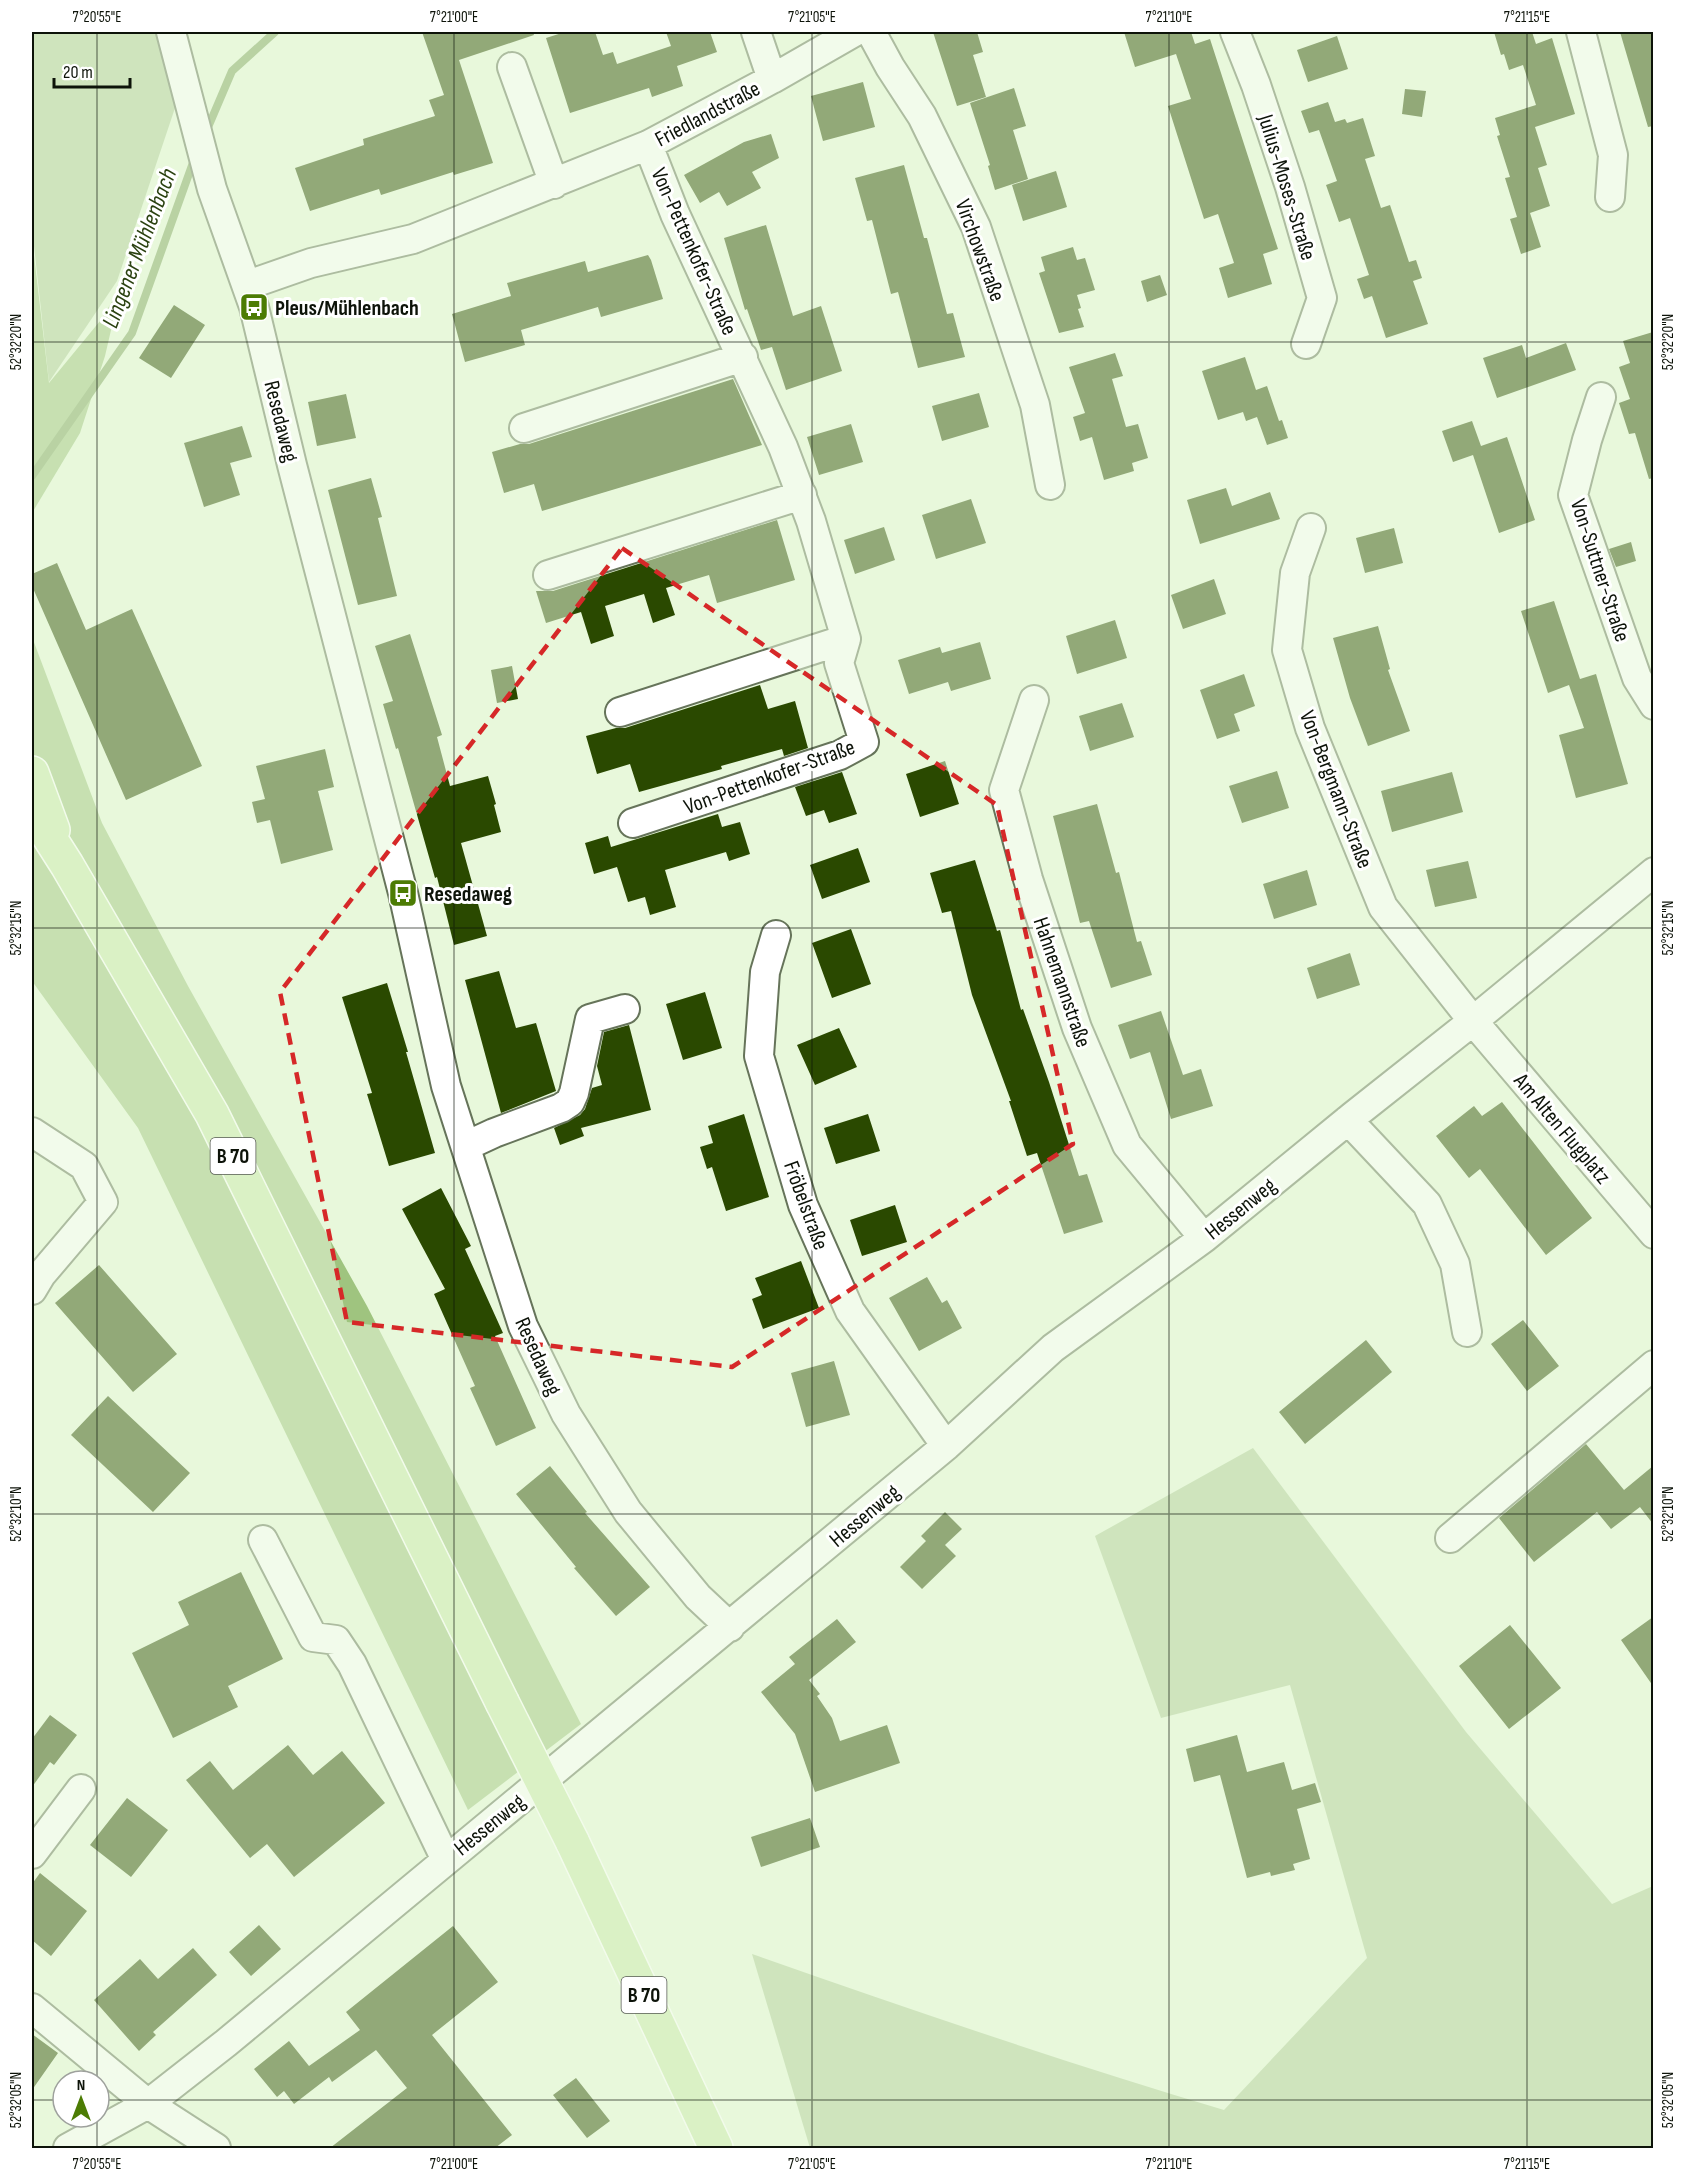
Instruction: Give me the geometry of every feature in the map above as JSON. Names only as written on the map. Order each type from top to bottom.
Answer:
[{"type":"main road","points":[[32,773],[67,865]]},
{"type":"main road","name":"B 70","points":[[32,810],[67,865],[212,1114],[572,1841],[716,2148]]},
{"type":"street","name":"Resedaweg","points":[[171,32],[210,183],[248,285],[292,465],[403,893],[446,1086],[523,1326],[566,1414],[628,1512],[698,1597],[729,1627]]},
{"type":"street","points":[[756,32],[772,79]]},
{"type":"street","name":"Friedlandstraße","points":[[248,285],[311,262],[413,239],[648,145],[854,32]]},
{"type":"street","name":"Virchowstraße","points":[[871,32],[890,67],[922,116],[975,227],[1035,405],[1050,485]]},
{"type":"street","name":"Julius-Moses-Straße","points":[[1235,32],[1256,85],[1290,188],[1322,298],[1306,344]]},
{"type":"street","points":[[1581,32],[1613,155],[1610,197]]},
{"type":"street","points":[[512,67],[554,184]]},
{"type":"street","name":"Von-Pettenkofer-Straße","points":[[633,823],[840,755],[864,742],[839,663],[846,639],[802,495],[743,357],[675,214],[648,145]]},
{"type":"street","name":"Von-Pettenkofer-Straße","points":[[524,428],[743,357]]},
{"type":"street","name":"Von-Suttner-Straße","points":[[1601,397],[1573,495],[1637,678],[1653,705]]},
{"type":"street","points":[[548,575],[802,495]]},
{"type":"street","name":"Von-Bergmann-Straße","points":[[1311,528],[1295,573],[1287,650],[1310,728],[1383,906],[1473,1021]]},
{"type":"street","points":[[620,712],[846,639]]},
{"type":"street","name":"Hahnemannstraße","points":[[1034,700],[1004,790],[1028,879],[1077,1028],[1126,1145],[1204,1238]]},
{"type":"street","name":"Hessenweg","points":[[68,2148],[148,2104],[226,2043],[946,1446],[1053,1347],[1204,1238],[1653,872]]},
{"type":"street","name":"Fröbelstraße","points":[[776,935],[765,972],[759,1056],[803,1205],[850,1311],[946,1446]]},
{"type":"street","points":[[465,1146],[548,1114],[570,1102],[590,1019],[625,1009]]},
{"type":"street","name":"Am Alten Flugplatz","points":[[1473,1021],[1653,1234]]},
{"type":"street","points":[[1348,1120],[1427,1204],[1455,1264],[1467,1332]]},
{"type":"street","points":[[32,1132],[84,1166],[103,1202],[41,1275],[32,1290]]},
{"type":"street","points":[[1450,1538],[1653,1365]]},
{"type":"street","points":[[263,1540],[313,1637],[336,1640],[351,1664],[446,1860]]},
{"type":"street","points":[[32,1854],[81,1789]]},
{"type":"street","points":[[32,2008],[148,2104],[216,2148]]},
{"type":"highlighted area","points":[[622,548],[997,805],[1073,1144],[732,1367],[347,1322],[280,992]]},
{"type":"green space","points":[[32,32],[160,32],[178,99],[117,281],[49,382],[32,228]]},
{"type":"green space","points":[[32,238],[49,383],[100,321],[121,287],[105,356],[80,433],[32,513]]},
{"type":"green space","points":[[32,637],[102,823],[188,986],[367,1306],[581,1724],[468,1810],[138,1128],[32,981]]},
{"type":"green space","points":[[1253,1448],[1466,1732],[1612,1904],[1653,1886],[1653,2148],[810,2148],[752,1954],[1106,2074],[1224,2110],[1367,1958],[1290,1685],[1161,1718],[1095,1536]]},
{"type":"building","points":[[422,32],[533,32],[534,35],[459,60],[493,163],[454,175],[453,172],[381,195],[379,189],[310,211],[295,168],[364,145],[363,139],[435,116],[429,100],[444,95]]},
{"type":"building","points":[[565,32],[595,32],[603,55],[613,52],[617,64],[671,46],[666,32],[710,32],[717,52],[677,66],[683,86],[652,97],[649,88],[570,113],[546,38]]},
{"type":"building","points":[[933,32],[977,32],[983,52],[973,55],[986,97],[957,106]]},
{"type":"building","points":[[1124,32],[1191,32],[1195,44],[1210,39],[1278,249],[1263,254],[1272,284],[1228,298],[1219,268],[1234,263],[1218,214],[1204,219],[1168,106],[1191,99],[1176,54],[1135,67]]},
{"type":"building","points":[[1494,32],[1532,32],[1536,44],[1552,38],[1575,114],[1535,127],[1547,165],[1538,168],[1550,206],[1530,213],[1541,247],[1521,254],[1510,219],[1517,217],[1505,178],[1510,177],[1497,136],[1500,135],[1495,118],[1536,105],[1523,65],[1509,70],[1504,54],[1501,55]]},
{"type":"building","points":[[1620,32],[1653,32],[1653,126],[1648,127]]},
{"type":"building","points":[[1337,36],[1348,69],[1308,82],[1297,50]]},
{"type":"building","points":[[863,82],[875,127],[823,141],[811,96]]},
{"type":"building","points":[[1014,88],[1026,126],[1013,130],[1028,179],[995,190],[988,166],[990,165],[970,103]]},
{"type":"building","points":[[1405,89],[1426,91],[1422,117],[1402,114]]},
{"type":"building","points":[[1328,102],[1335,122],[1345,119],[1347,123],[1363,118],[1375,156],[1365,159],[1381,208],[1390,205],[1409,262],[1416,260],[1422,278],[1413,281],[1428,324],[1386,338],[1372,296],[1364,299],[1357,279],[1369,275],[1350,218],[1339,222],[1326,185],[1337,181],[1319,130],[1309,133],[1301,111]]},
{"type":"building","points":[[771,134],[779,158],[752,172],[761,188],[727,206],[719,192],[700,203],[684,175],[744,142]]},
{"type":"building","points":[[904,165],[924,238],[927,238],[947,314],[953,313],[965,357],[918,368],[898,292],[891,294],[872,220],[867,221],[855,178]]},
{"type":"building","points":[[1056,171],[1067,207],[1023,221],[1012,185]]},
{"type":"building","points":[[766,225],[793,316],[821,306],[842,371],[786,390],[772,347],[761,350],[747,309],[745,310],[724,238]]},
{"type":"building","points":[[1073,247],[1077,260],[1085,258],[1095,290],[1077,295],[1081,308],[1078,309],[1084,327],[1059,333],[1039,273],[1045,271],[1041,257]]},
{"type":"building","points":[[648,255],[663,299],[601,317],[598,307],[521,330],[525,345],[465,362],[452,314],[511,296],[507,283],[585,261],[588,272]]},
{"type":"building","points":[[1160,275],[1167,295],[1147,302],[1141,281]]},
{"type":"building","points":[[174,305],[205,325],[171,378],[139,358]]},
{"type":"building","points":[[1653,332],[1653,478],[1649,479],[1635,433],[1629,434],[1619,403],[1630,399],[1619,367],[1630,363],[1623,341]]},
{"type":"building","points":[[1566,343],[1576,370],[1497,398],[1483,358],[1522,345],[1526,358]]},
{"type":"building","points":[[1115,353],[1123,376],[1112,379],[1126,427],[1138,424],[1148,458],[1132,463],[1134,471],[1104,480],[1092,437],[1080,441],[1073,417],[1085,413],[1069,367]]},
{"type":"building","points":[[1245,357],[1256,390],[1267,386],[1279,421],[1282,420],[1288,438],[1267,445],[1257,417],[1246,421],[1243,412],[1218,420],[1202,371]]},
{"type":"building","points":[[733,379],[762,445],[542,511],[534,484],[504,493],[492,452],[520,444],[529,444]]},
{"type":"building","points":[[979,393],[989,427],[942,441],[932,406]]},
{"type":"building","points":[[346,394],[356,438],[317,446],[308,402]]},
{"type":"building","points":[[1472,421],[1481,446],[1507,437],[1535,520],[1499,533],[1473,455],[1453,462],[1442,431]]},
{"type":"building","points":[[851,424],[863,462],[819,475],[807,437]]},
{"type":"building","points":[[242,426],[252,457],[230,463],[240,495],[204,507],[184,443]]},
{"type":"building","points":[[371,478],[382,517],[378,518],[397,596],[358,605],[328,490]]},
{"type":"building","points":[[1226,488],[1232,506],[1270,492],[1280,519],[1200,544],[1187,500]]},
{"type":"building","points":[[971,499],[986,543],[936,559],[922,515]]},
{"type":"building","points":[[777,520],[795,580],[717,603],[709,575],[666,588],[675,615],[653,623],[644,594],[605,606],[614,636],[591,644],[581,612],[546,623],[536,591],[553,591]]},
{"type":"building","points":[[884,527],[895,560],[855,574],[844,540]]},
{"type":"building","points":[[1394,528],[1403,563],[1365,573],[1356,538]]},
{"type":"building","points":[[1631,542],[1636,561],[1616,567],[1609,549]]},
{"type":"building","points":[[57,563],[86,630],[132,609],[202,766],[126,800],[32,586],[32,574]]},
{"type":"building","points":[[1214,579],[1226,614],[1183,629],[1171,595]]},
{"type":"building","points":[[1554,601],[1580,679],[1596,674],[1628,784],[1576,798],[1559,735],[1584,728],[1569,685],[1548,693],[1521,611]]},
{"type":"building","points":[[1115,620],[1127,658],[1077,674],[1066,636]]},
{"type":"building","points":[[1378,626],[1390,669],[1388,670],[1410,731],[1368,746],[1350,698],[1333,638]]},
{"type":"building","points":[[410,634],[442,735],[437,737],[450,786],[488,776],[501,832],[461,843],[487,936],[454,945],[437,877],[435,878],[383,704],[393,701],[375,646]]},
{"type":"building","points":[[980,642],[991,679],[951,691],[948,682],[909,694],[898,660],[940,647],[942,653]]},
{"type":"building","points":[[512,666],[518,699],[497,703],[491,670]]},
{"type":"building","points":[[1244,674],[1255,706],[1234,714],[1240,731],[1217,739],[1200,690]]},
{"type":"building","points":[[760,685],[768,709],[795,701],[808,748],[784,756],[782,749],[721,766],[722,769],[639,792],[630,764],[597,774],[586,736],[616,728],[625,728]]},
{"type":"building","points":[[1122,703],[1134,737],[1090,751],[1079,716]]},
{"type":"building","points":[[325,749],[334,787],[318,791],[333,850],[281,864],[270,820],[257,823],[252,802],[265,799],[256,766]]},
{"type":"building","points":[[945,761],[959,804],[920,817],[906,774]]},
{"type":"building","points":[[1277,771],[1289,808],[1242,823],[1229,786]]},
{"type":"building","points":[[842,772],[857,814],[829,823],[824,810],[806,816],[795,787]]},
{"type":"building","points":[[1452,772],[1463,812],[1392,832],[1381,791]]},
{"type":"building","points":[[1097,804],[1116,873],[1119,872],[1137,942],[1141,941],[1152,975],[1111,988],[1089,921],[1080,923],[1053,816]]},
{"type":"building","points":[[718,814],[722,827],[740,822],[750,854],[729,861],[726,852],[665,870],[676,907],[650,915],[645,897],[628,902],[617,867],[594,874],[585,843],[608,836],[611,847]]},
{"type":"building","points":[[858,848],[870,882],[822,899],[810,865]]},
{"type":"building","points":[[975,860],[997,931],[1000,930],[1021,1010],[1023,1009],[1049,1082],[1079,1176],[1087,1174],[1103,1222],[1064,1234],[1037,1153],[1027,1156],[1009,1101],[1011,1101],[972,995],[951,911],[942,913],[930,873]]},
{"type":"building","points":[[1468,861],[1477,898],[1435,907],[1426,870]]},
{"type":"building","points":[[1307,870],[1317,905],[1274,919],[1263,884]]},
{"type":"building","points":[[851,929],[871,984],[832,998],[812,943]]},
{"type":"building","points":[[1350,953],[1360,985],[1317,999],[1307,968]]},
{"type":"building","points":[[499,971],[516,1028],[536,1023],[556,1091],[501,1113],[465,980]]},
{"type":"building","points":[[387,983],[435,1153],[389,1166],[367,1094],[372,1093],[342,997]]},
{"type":"building","points":[[705,992],[722,1048],[683,1060],[666,1004]]},
{"type":"building","points":[[1161,1011],[1183,1075],[1201,1069],[1213,1106],[1171,1119],[1150,1052],[1130,1059],[1118,1025]]},
{"type":"building","points":[[629,1025],[651,1110],[581,1128],[584,1136],[560,1145],[554,1128],[580,1115],[585,1109],[592,1088],[602,1085],[597,1066],[604,1032]]},
{"type":"building","points":[[839,1028],[857,1067],[815,1085],[797,1045]]},
{"type":"building","points":[[1502,1102],[1592,1218],[1546,1255],[1480,1169],[1469,1178],[1436,1136],[1474,1106],[1482,1116]]},
{"type":"building","points":[[744,1114],[769,1197],[726,1211],[712,1167],[707,1169],[700,1147],[713,1143],[708,1126]]},
{"type":"building","points":[[868,1114],[880,1151],[836,1164],[824,1128]]},
{"type":"building","points":[[441,1188],[471,1246],[465,1249],[503,1333],[495,1336],[536,1428],[496,1446],[470,1388],[475,1386],[434,1294],[445,1289],[402,1209]]},
{"type":"building","points":[[895,1205],[907,1242],[862,1256],[850,1220]]},
{"type":"building","points":[[801,1261],[819,1308],[763,1329],[752,1299],[762,1295],[755,1278]]},
{"type":"building","points":[[99,1265],[177,1354],[133,1392],[55,1303]]},
{"type":"building","points":[[927,1277],[942,1303],[947,1300],[962,1328],[919,1351],[889,1298]]},
{"type":"building","points":[[1523,1320],[1559,1366],[1527,1391],[1491,1344]]},
{"type":"building","points":[[1366,1340],[1392,1372],[1305,1444],[1279,1412]]},
{"type":"building","points":[[834,1361],[850,1415],[806,1427],[791,1373]]},
{"type":"building","points":[[108,1396],[190,1473],[153,1512],[71,1435]]},
{"type":"building","points":[[1586,1444],[1624,1490],[1653,1466],[1653,1524],[1640,1507],[1611,1529],[1597,1512],[1534,1562],[1499,1518]]},
{"type":"building","points":[[550,1466],[587,1512],[585,1513],[650,1587],[616,1616],[574,1568],[576,1567],[516,1494]]},
{"type":"building","points":[[945,1512],[962,1529],[945,1545],[956,1556],[922,1589],[900,1567],[926,1541],[921,1536]]},
{"type":"building","points":[[241,1572],[283,1659],[228,1686],[238,1707],[173,1738],[132,1653],[189,1625],[178,1602]]},
{"type":"building","points":[[1653,1617],[1653,1686],[1621,1640]]},
{"type":"building","points":[[837,1619],[856,1642],[809,1680],[820,1694],[817,1696],[832,1718],[840,1741],[887,1725],[900,1763],[815,1792],[795,1734],[761,1692],[795,1664],[789,1657]]},
{"type":"building","points":[[1510,1625],[1561,1688],[1509,1729],[1459,1666]]},
{"type":"building","points":[[50,1715],[77,1735],[54,1765],[50,1762],[32,1787],[32,1739]]},
{"type":"building","points":[[1237,1735],[1247,1772],[1284,1762],[1292,1790],[1315,1783],[1321,1802],[1297,1809],[1310,1859],[1293,1864],[1295,1870],[1271,1876],[1270,1872],[1247,1878],[1220,1775],[1194,1782],[1186,1749]]},
{"type":"building","points":[[288,1745],[313,1775],[342,1751],[385,1803],[294,1877],[267,1844],[250,1858],[186,1780],[210,1761],[233,1790]]},
{"type":"building","points":[[127,1798],[168,1830],[131,1877],[90,1845]]},
{"type":"building","points":[[810,1818],[820,1847],[761,1867],[751,1837]]},
{"type":"building","points":[[40,1873],[87,1911],[51,1956],[32,1940],[32,1884]]},
{"type":"building","points":[[259,1925],[281,1949],[251,1976],[229,1952]]},
{"type":"building","points":[[453,1926],[498,1982],[432,2035],[512,2135],[495,2148],[330,2148],[407,2088],[376,2050],[332,2082],[329,2077],[294,2104],[284,2091],[277,2097],[254,2069],[289,2041],[309,2066],[360,2030],[346,2012]]},
{"type":"building","points":[[193,1948],[217,1975],[153,2032],[156,2035],[139,2051],[94,2000],[140,1959],[158,1979]]},
{"type":"building","points":[[32,2034],[58,2053],[32,2090]]},
{"type":"building","points":[[576,2078],[610,2121],[587,2138],[553,2095]]},
{"type":"waterway","name":"Lingener Mühlenbach","points":[[206,132],[232,71],[275,32]]},
{"type":"waterway","name":"Lingener Mühlenbach","points":[[32,476],[132,333],[195,157]]},
{"type":"place","name":"Pleus/Mühlenbach","points":[[254,307]]},
{"type":"place","name":"Resedaweg","points":[[403,893]]}]
